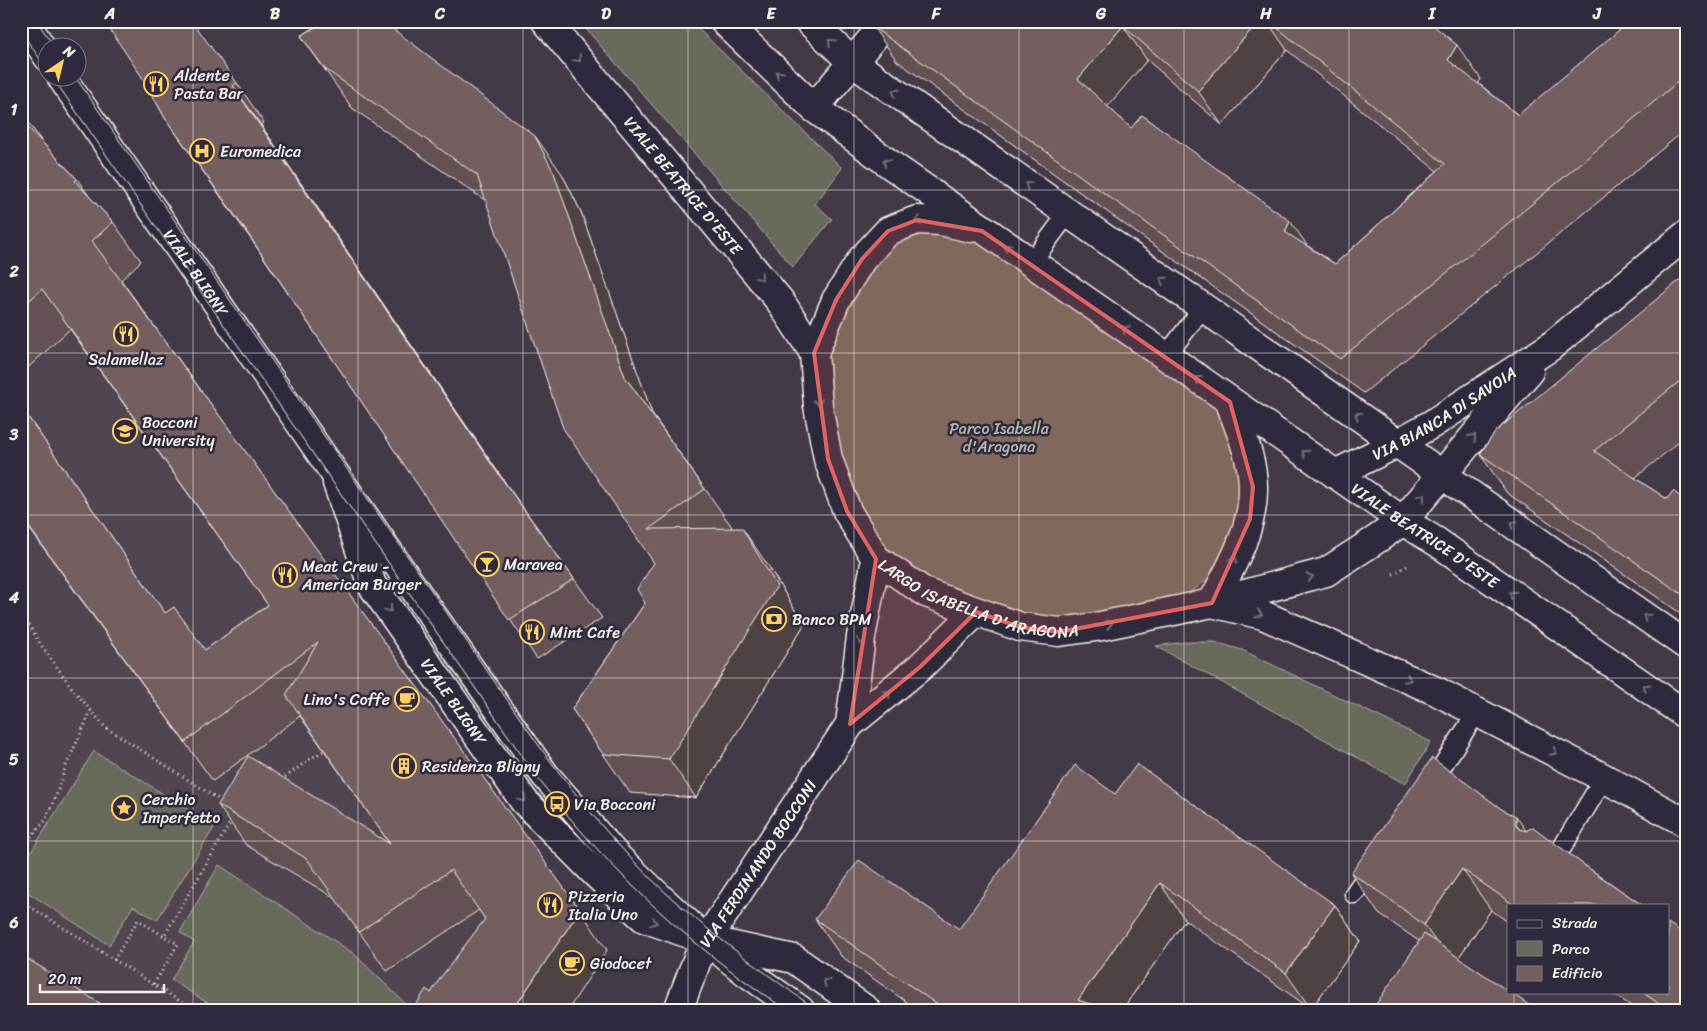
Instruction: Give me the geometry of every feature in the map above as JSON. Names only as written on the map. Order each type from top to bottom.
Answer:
[{"type":"street","points":[[24,21],[38,42]]},
{"type":"street","name":"VIALE BEATRICE D'ESTE","points":[[546,21],[780,301],[814,354]]},
{"type":"street","name":"VIALE BEATRICE D'ESTE","points":[[724,21],[814,108],[982,230],[1686,715]]},
{"type":"street","points":[[809,21],[852,62],[1686,645]]},
{"type":"street","points":[[814,108],[887,21]]},
{"type":"street","name":"VIALE BLIGNY","points":[[69,88],[545,775],[618,858],[706,940],[746,972],[800,1010]]},
{"type":"street","name":"LARGO ISABELLA D'ARAGONA","points":[[982,230],[941,221],[917,220],[888,231],[862,259],[836,300],[814,354],[818,406],[828,459],[847,511],[876,558],[926,593],[1020,627],[1059,632],[1096,627],[1212,603],[1326,572],[1374,542],[1403,520],[1441,474]]},
{"type":"street","name":"VIA BIANCA DI SAVOIA","points":[[1335,474],[1432,424],[1550,346],[1686,235]]},
{"type":"street","name":"VIA BIANCA DI SAVOIA","points":[[1441,474],[1550,346]]},
{"type":"street","points":[[1230,402],[1248,456],[1254,486],[1250,519],[1236,556],[1212,603],[1263,615],[1438,692],[1686,823]]},
{"type":"street","name":"VIA FERDINANDO BOCCONI","points":[[850,724],[861,637],[876,558]]},
{"type":"street","name":"VIA FERDINANDO BOCCONI","points":[[678,1010],[706,940],[850,724],[920,667],[976,612]]},
{"type":"street","points":[[706,940],[794,959],[866,1010]]},
{"type":"lane","points":[[1031,263],[1068,214]]},
{"type":"lane","points":[[1165,357],[1203,308]]},
{"type":"lane","points":[[1420,798],[1477,712]]},
{"type":"lane","points":[[1554,861],[1604,778]]},
{"type":"lane","points":[[1354,894],[1381,854]]},
{"type":"path","points":[[21,612],[41,645],[72,688],[105,727],[229,806]]},
{"type":"path","points":[[21,848],[45,822],[65,768],[91,711]]},
{"type":"path","points":[[275,784],[325,750]]},
{"type":"path","points":[[164,936],[232,820]]},
{"type":"path","points":[[21,901],[194,1010]]},
{"type":"path","points":[[114,960],[138,920],[178,944],[154,984]]},
{"type":"highlighted area","points":[[917,220],[982,231],[1230,402],[1253,487],[1250,519],[1212,603],[1059,632],[1020,627],[976,612],[920,667],[850,724],[876,559],[847,511],[828,459],[814,353],[836,300],[862,259],[888,231]]},
{"type":"shaded area","name":"Bocconi University","points":[[21,144],[607,950],[568,1010],[21,1010]]},
{"type":"green space","points":[[579,21],[690,21],[842,168],[815,204],[832,219],[793,267]]},
{"type":"green space","name":"Parco Isabella d'Aragona","points":[[906,228],[988,237],[1219,403],[1238,438],[1244,501],[1220,570],[1185,596],[1040,622],[968,602],[885,550],[846,491],[821,371],[862,268]]},
{"type":"green space","points":[[1185,642],[1215,642],[1242,650],[1431,742],[1405,784],[1156,646]]},
{"type":"green space","points":[[94,751],[215,826],[157,920],[133,906],[109,945],[21,888],[21,868]]},
{"type":"green space","points":[[219,865],[353,953],[412,1010],[219,1010],[171,980],[194,942],[180,932]]},
{"type":"building","points":[[104,21],[192,21],[237,83],[233,86],[497,472],[574,579],[509,620],[244,228],[165,118],[144,80]]},
{"type":"building","points":[[313,21],[385,21],[389,26],[535,136],[554,173],[625,377],[705,489],[649,529],[742,528],[777,586],[669,759],[603,754],[572,709],[645,603],[637,589],[654,563],[563,428],[477,175],[325,69],[301,36],[317,26]]},
{"type":"building","points":[[878,21],[1259,21],[1198,91],[1123,26],[1078,79],[1131,128],[1142,115],[1290,221],[1285,232],[1335,264],[1445,164],[1269,21],[1428,21],[1457,45],[1448,60],[1518,115],[1630,21],[1686,21],[1686,75],[1532,204],[1340,359],[1108,196],[873,27]]},
{"type":"building","points":[[21,120],[77,179],[75,181],[113,222],[92,241],[580,910],[513,1010],[413,1010],[426,989],[431,993],[485,919],[451,870],[359,932],[307,859],[218,805],[248,756],[390,844],[286,695],[318,642],[185,742],[21,516],[21,407],[165,613],[174,607],[205,650],[268,605],[42,289],[21,308]]},
{"type":"building","points":[[1686,275],[1686,376],[1594,451],[1667,499],[1673,491],[1686,501],[1686,597],[1480,454],[1496,431]]},
{"type":"building","points":[[1432,758],[1503,810],[1516,816],[1516,825],[1519,829],[1526,831],[1533,827],[1641,904],[1513,904],[1462,869],[1424,925],[1351,873]]},
{"type":"building","points":[[1137,764],[1335,905],[1286,973],[1160,883],[1078,1000],[1108,1010],[945,1010],[815,919],[859,860],[959,929],[1075,765],[1115,794]]},
{"type":"building","points":[[1670,924],[1686,935],[1686,1010],[1668,1010],[1645,994],[1670,994]]},
{"type":"building","points":[[1424,934],[1507,990],[1507,994],[1513,994],[1536,1010],[1372,1010]]},
{"type":"building","points":[[21,955],[111,1010],[21,1010]]},
{"type":"tram line","points":[[37,21],[48,38]]},
{"type":"tram line","points":[[21,32],[38,56]]},
{"type":"tram line","points":[[60,88],[536,776],[557,803],[603,855],[651,904],[703,949],[786,1010]]},
{"type":"tram line","points":[[83,88],[537,743],[582,802],[648,876],[684,909],[740,954],[817,1010]]},
{"type":"place","name":"Aldente Pasta Bar","points":[[156,84]]},
{"type":"place","name":"Euromedica","points":[[202,151]]},
{"type":"place","name":"Salamellaz","points":[[126,334]]},
{"type":"place","name":"Bocconi University","points":[[125,431]]},
{"type":"place","name":"Maravea","points":[[487,564]]},
{"type":"place","name":"Meat Crew - American Burger","points":[[285,575]]},
{"type":"place","name":"Banco BPM","points":[[774,619]]},
{"type":"place","name":"Mint Cafe","points":[[532,632]]},
{"type":"place","name":"Lino's Coffe","points":[[407,699]]},
{"type":"place","name":"Residenza Bligny","points":[[404,766]]},
{"type":"place","name":"Via Bocconi","points":[[557,804]]},
{"type":"place","name":"Cerchio Imperfetto","points":[[124,808]]},
{"type":"place","name":"Pizzeria Italia Uno","points":[[550,905]]},
{"type":"place","name":"Giodocet","points":[[572,963]]}]
